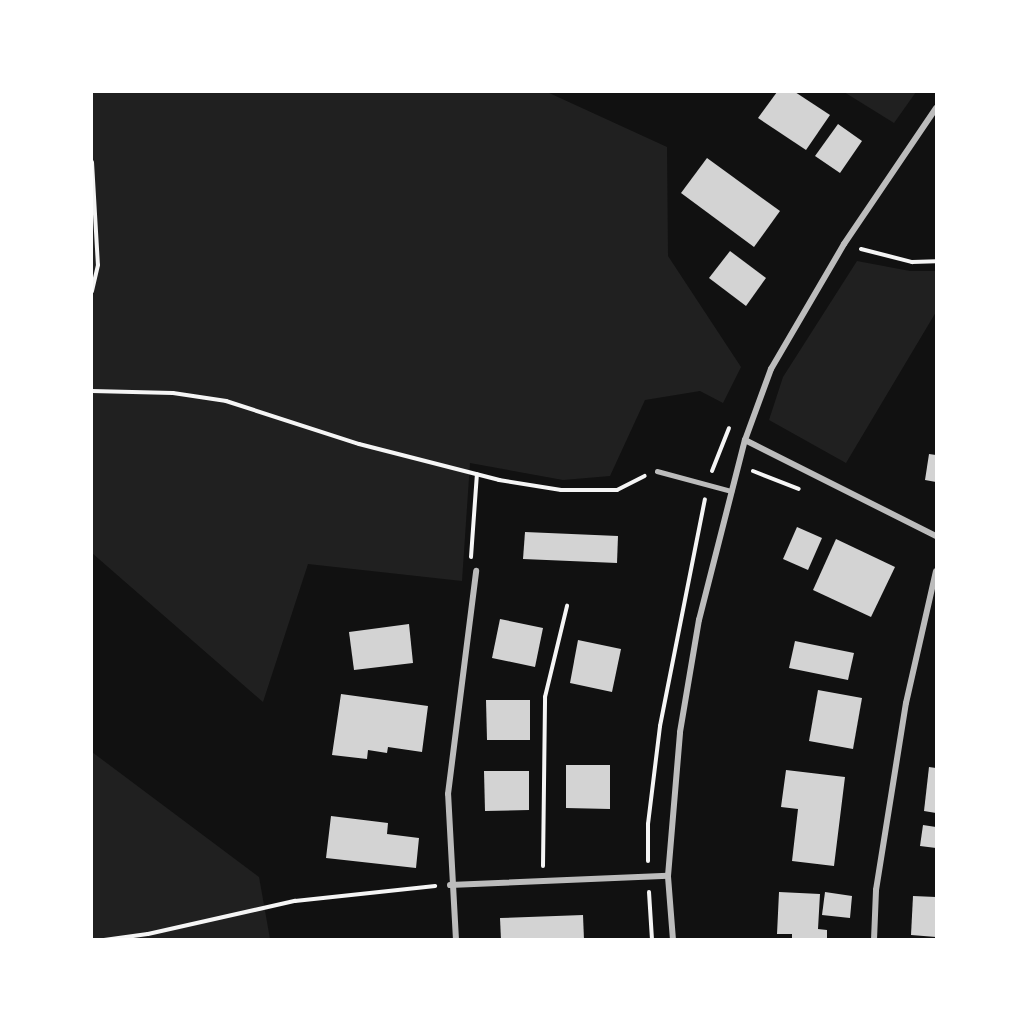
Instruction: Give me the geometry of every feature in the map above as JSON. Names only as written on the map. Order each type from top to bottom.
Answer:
[{"type":"street","points":[[673,939],[668,876],[680,732],[699,620],[745,440],[771,369],[844,244],[936,108]]},
{"type":"street","points":[[745,440],[936,536]]},
{"type":"street","points":[[874,939],[876,890],[906,703],[936,571]]},
{"type":"street","points":[[456,939],[450,885],[448,795],[476,572]]},
{"type":"street","points":[[450,885],[543,879],[668,876]]},
{"type":"lane","points":[[657,471],[731,491]]},
{"type":"path","points":[[92,162],[98,265],[92,291]]},
{"type":"path","points":[[844,244],[912,262],[936,261]]},
{"type":"path","points":[[92,391],[173,393],[226,401],[359,444],[477,474],[561,490],[617,490],[657,471]]},
{"type":"path","points":[[716,459],[738,464],[806,491]]},
{"type":"path","points":[[476,572],[468,550],[477,474]]},
{"type":"path","points":[[543,879],[545,697],[567,606]]},
{"type":"path","points":[[104,939],[148,934],[295,901],[450,885]]},
{"type":"shaded area","points":[[92,92],[547,92],[667,147],[668,256],[741,367],[723,403],[700,391],[645,400],[610,476],[563,480],[470,463],[462,581],[308,564],[263,702],[92,553]]},
{"type":"shaded area","points":[[844,92],[916,92],[894,123]]},
{"type":"shaded area","points":[[857,261],[910,271],[936,271],[936,312],[846,463],[769,420],[783,377]]},
{"type":"shaded area","points":[[92,752],[259,877],[270,939],[92,939]]},
{"type":"building","points":[[777,92],[795,92],[830,115],[806,150],[758,118]]},
{"type":"building","points":[[838,124],[862,141],[840,173],[815,156]]},
{"type":"building","points":[[707,158],[780,211],[754,247],[681,193]]},
{"type":"building","points":[[730,251],[766,278],[746,306],[709,278]]},
{"type":"building","points":[[929,454],[936,455],[936,482],[925,480]]},
{"type":"building","points":[[797,527],[822,538],[808,570],[783,559]]},
{"type":"building","points":[[525,532],[618,536],[617,563],[523,559]]},
{"type":"building","points":[[836,539],[895,567],[871,617],[813,590]]},
{"type":"building","points":[[500,619],[543,628],[535,667],[492,658]]},
{"type":"building","points":[[409,624],[413,663],[354,670],[349,632]]},
{"type":"building","points":[[578,640],[621,649],[612,692],[570,683]]},
{"type":"building","points":[[795,641],[854,653],[848,680],[789,668]]},
{"type":"building","points":[[818,690],[862,698],[853,749],[809,741]]},
{"type":"building","points":[[341,694],[428,706],[422,752],[388,747],[387,753],[368,750],[367,759],[332,755]]},
{"type":"building","points":[[486,700],[530,700],[530,740],[487,740]]},
{"type":"building","points":[[566,765],[610,765],[610,809],[566,808]]},
{"type":"building","points":[[929,767],[936,768],[936,813],[924,811]]},
{"type":"building","points":[[786,770],[845,777],[834,866],[792,861],[798,809],[781,807]]},
{"type":"building","points":[[484,771],[529,771],[529,810],[485,811]]},
{"type":"building","points":[[331,816],[388,823],[387,834],[419,838],[416,868],[326,858]]},
{"type":"building","points":[[923,825],[936,827],[936,848],[920,846]]},
{"type":"building","points":[[779,892],[820,894],[818,929],[827,930],[827,940],[792,940],[792,934],[777,934]]},
{"type":"building","points":[[825,892],[852,896],[850,918],[822,915]]},
{"type":"building","points":[[913,896],[936,897],[936,937],[911,935]]},
{"type":"building","points":[[583,915],[584,940],[501,940],[500,918]]}]
